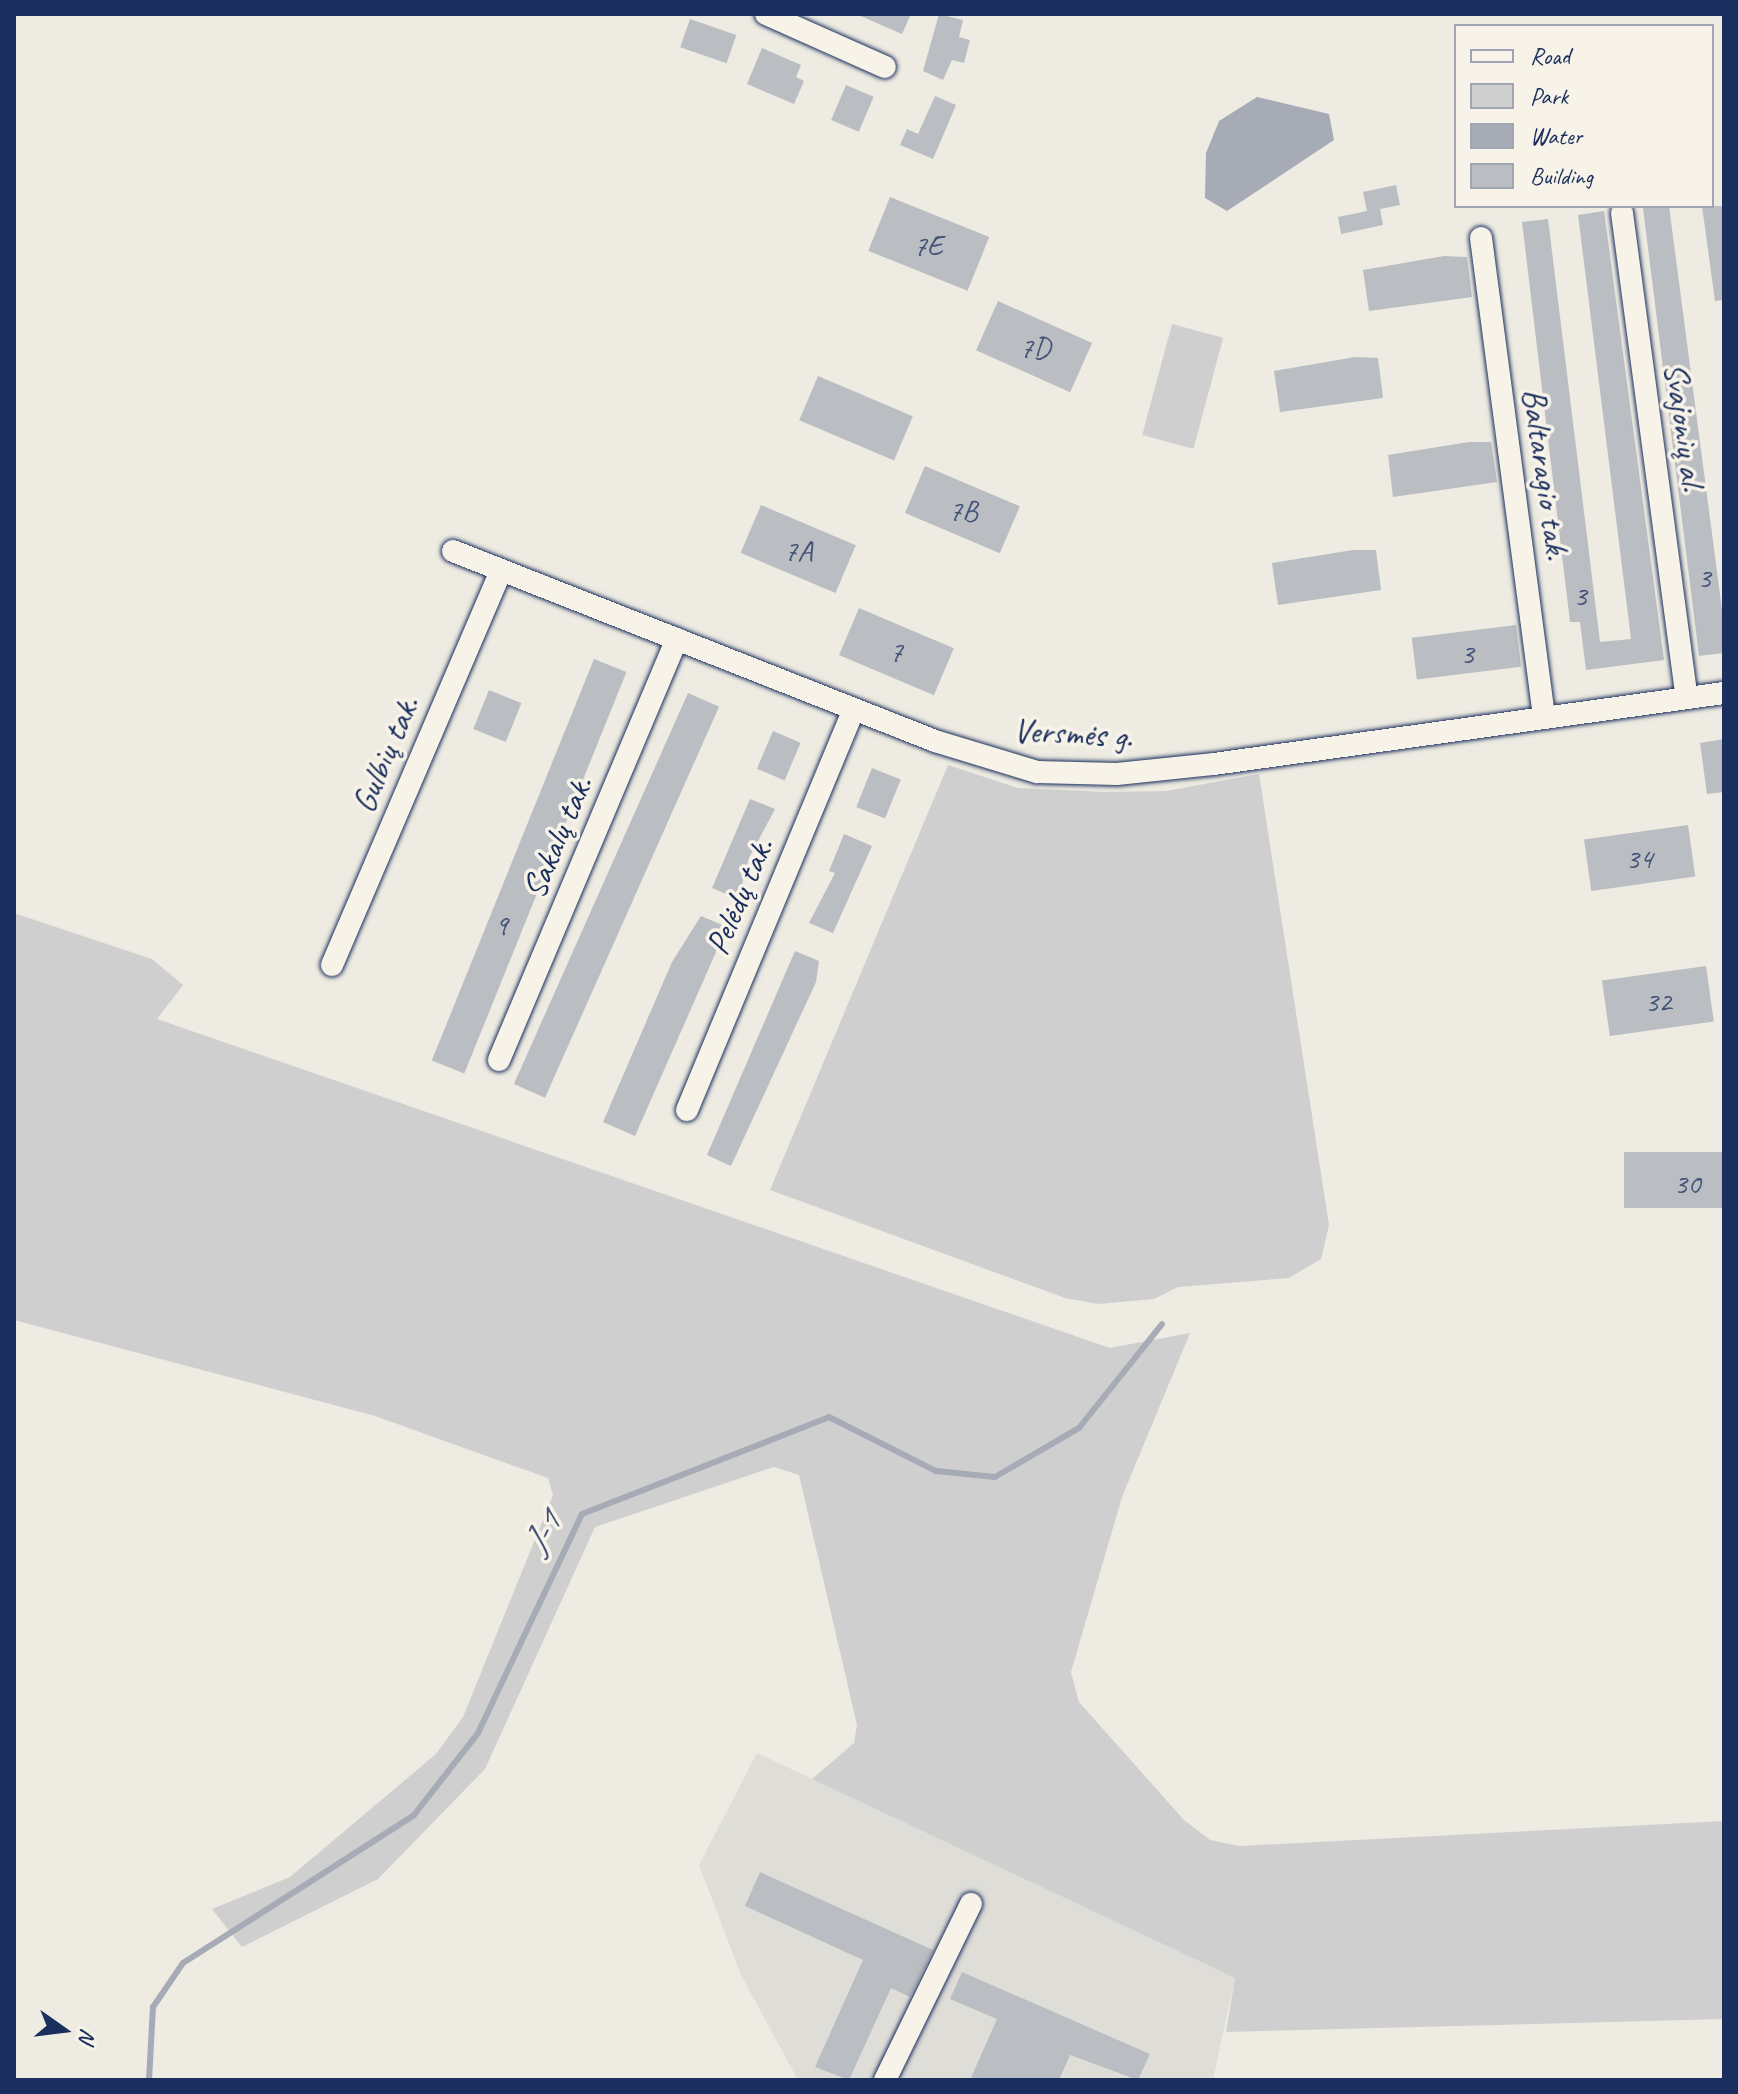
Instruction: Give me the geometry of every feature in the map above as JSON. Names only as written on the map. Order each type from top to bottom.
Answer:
[{"type":"street","points":[[766,14],[885,67]]},
{"type":"street","name":"Svajonių al.","points":[[1622,213],[1687,698]]},
{"type":"street","name":"Baltaragio tak.","points":[[1481,238],[1544,718]]},
{"type":"street","name":"Versmės g.","points":[[453,551],[990,761],[1037,772],[1117,774],[1724,693]]},
{"type":"street","name":"Gulbių tak.","points":[[332,965],[501,571]]},
{"type":"street","name":"Sakalų tak.","points":[[499,1060],[677,639]]},
{"type":"street","name":"Pelėdų tak.","points":[[687,1110],[854,709]]},
{"type":"street","points":[[885,2080],[971,1904]]},
{"type":"shaded area","points":[[757,1753],[1235,1978],[1213,2080],[798,2080],[741,1975],[699,1865]]},
{"type":"green space","points":[[1172,324],[1223,338],[1193,449],[1142,435]]},
{"type":"green space","points":[[948,765],[1018,788],[1104,792],[1166,791],[1259,774],[1329,1225],[1321,1259],[1289,1278],[1178,1287],[1154,1299],[1098,1304],[1065,1298],[770,1190]]},
{"type":"green space","points":[[14,913],[152,959],[183,985],[157,1019],[1110,1348],[1190,1333],[1122,1497],[1071,1672],[1079,1702],[1184,1820],[1210,1840],[1239,1846],[1724,1821],[1724,2019],[1226,2032],[1235,1978],[812,1779],[854,1743],[857,1725],[799,1475],[774,1467],[595,1527],[485,1769],[378,1879],[242,1947],[212,1909],[290,1877],[436,1754],[463,1717],[553,1495],[548,1478],[375,1416],[14,1320]]},
{"type":"water","points":[[1257,97],[1329,114],[1334,140],[1227,211],[1205,198],[1206,153],[1219,121]]},
{"type":"building","points":[[856,14],[911,14],[902,34]]},
{"type":"building","points":[[939,14],[963,20],[959,37],[970,40],[964,63],[952,60],[943,80],[923,71]]},
{"type":"building","points":[[690,19],[736,35],[727,63],[680,47]]},
{"type":"building","points":[[762,48],[801,65],[796,77],[804,81],[794,104],[747,84]]},
{"type":"building","points":[[846,85],[874,97],[859,132],[831,120]]},
{"type":"building","points":[[935,96],[956,105],[933,159],[900,145],[907,129],[918,134]]},
{"type":"building","points":[[1396,185],[1400,205],[1380,209],[1383,225],[1341,234],[1338,217],[1367,211],[1363,192]]},
{"type":"building","points":[[890,197],[989,237],[967,291],[868,251]]},
{"type":"building","points":[[1724,206],[1724,300],[1715,301],[1702,208]]},
{"type":"building","points":[[1643,208],[1669,208],[1724,625],[1724,653],[1699,656]]},
{"type":"building","points":[[1604,211],[1664,660],[1586,670],[1580,622],[1570,622],[1522,222],[1548,219],[1600,642],[1631,639],[1578,215]]},
{"type":"building","points":[[1444,256],[1467,257],[1472,297],[1369,311],[1363,270]]},
{"type":"building","points":[[998,301],[1092,343],[1070,392],[976,350]]},
{"type":"building","points":[[1355,357],[1378,358],[1383,398],[1280,412],[1274,371]]},
{"type":"building","points":[[818,376],[913,416],[894,460],[799,420]]},
{"type":"building","points":[[1469,442],[1491,442],[1497,482],[1393,497],[1388,455]]},
{"type":"building","points":[[925,466],[1020,506],[1000,553],[905,513]]},
{"type":"building","points":[[761,505],[856,545],[835,593],[741,553]]},
{"type":"building","points":[[1353,550],[1376,550],[1381,590],[1278,605],[1272,563]]},
{"type":"building","points":[[859,608],[954,648],[934,695],[839,655]]},
{"type":"building","points":[[1516,625],[1521,667],[1417,679],[1412,638]]},
{"type":"building","points":[[594,659],[626,672],[464,1074],[432,1060]]},
{"type":"building","points":[[489,690],[521,703],[506,742],[473,729]]},
{"type":"building","points":[[688,693],[719,707],[545,1098],[514,1084]]},
{"type":"building","points":[[773,731],[801,743],[785,780],[757,769]]},
{"type":"building","points":[[1724,739],[1724,792],[1707,794],[1700,743]]},
{"type":"building","points":[[872,768],[901,780],[885,819],[856,807]]},
{"type":"building","points":[[750,799],[775,809],[749,858],[738,899],[712,888]]},
{"type":"building","points":[[1688,825],[1695,876],[1591,891],[1584,840]]},
{"type":"building","points":[[844,834],[872,846],[833,933],[809,923],[835,873],[829,871]]},
{"type":"building","points":[[701,916],[727,927],[635,1136],[603,1122],[672,962]]},
{"type":"building","points":[[795,951],[819,961],[816,982],[731,1166],[707,1155]]},
{"type":"building","points":[[1706,966],[1714,1021],[1610,1036],[1602,981]]},
{"type":"building","points":[[1624,1152],[1724,1152],[1724,1208],[1624,1208]]},
{"type":"building","points":[[760,1872],[933,1950],[910,1997],[891,1988],[849,2080],[815,2067],[863,1960],[745,1906]]},
{"type":"building","points":[[962,1972],[1150,2054],[1138,2080],[1070,2055],[1059,2080],[970,2080],[997,2019],[950,1999]]},
{"type":"waterway","name":"J-1","points":[[149,2080],[153,2007],[183,1963],[414,1815],[478,1733],[582,1514],[829,1417],[936,1471],[995,1477],[1079,1428],[1162,1324]]}]
